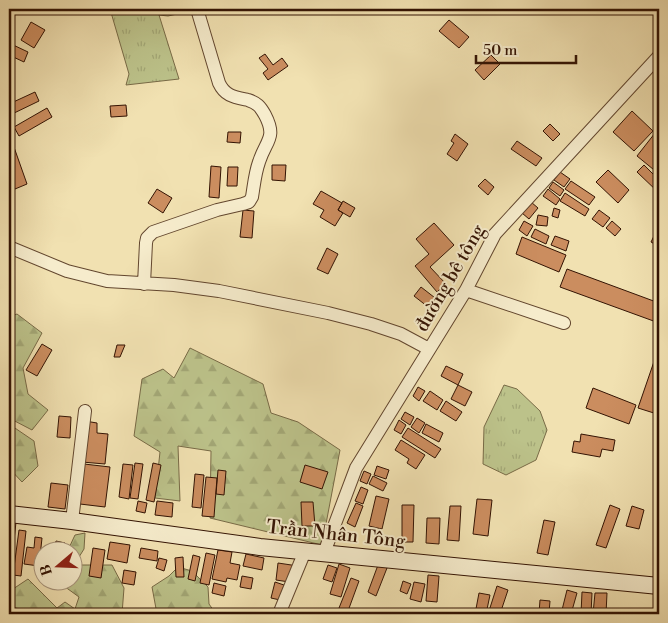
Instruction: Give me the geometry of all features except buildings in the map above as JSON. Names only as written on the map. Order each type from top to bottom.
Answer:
[{"type":"street","points":[[144,284],[147,238],[153,232],[217,210],[249,202],[252,197],[259,162],[269,140],[271,130],[270,124],[260,105],[256,102],[228,95],[223,91],[197,9]]},
{"type":"street","name":"đường bê tông","points":[[324,553],[356,468],[466,290],[495,234],[659,56]]},
{"type":"street","points":[[9,247],[46,263],[107,281],[219,291],[328,313],[401,334],[430,349]]},
{"type":"street","points":[[466,290],[564,323]]},
{"type":"street","points":[[72,521],[85,411]]},
{"type":"street","name":"Trần Nhân Tông","points":[[9,514],[260,547],[659,586]]},
{"type":"street","points":[[279,614],[306,551]]},
{"type":"green space","points":[[110,9],[200,9],[168,16],[159,15],[179,79],[126,85],[129,74]]},
{"type":"green space","points":[[17,314],[42,333],[23,368],[28,394],[48,410],[32,430],[9,418],[9,317]]},
{"type":"green space","points":[[190,348],[263,384],[271,413],[298,422],[340,450],[322,545],[210,518],[211,451],[178,446],[180,501],[155,498],[160,452],[134,436],[142,379],[163,369],[174,378]]},
{"type":"green space","points":[[504,385],[517,389],[540,411],[547,430],[536,460],[506,475],[483,464],[484,427]]},
{"type":"green space","points":[[9,424],[34,441],[38,466],[22,482],[9,468]]},
{"type":"green space","points":[[85,533],[82,552],[82,540],[73,540],[75,535]]},
{"type":"green space","points":[[82,565],[112,565],[124,588],[122,614],[37,614],[9,606],[9,569],[14,571],[10,591],[28,579],[32,583],[32,590],[39,590],[57,608],[65,602],[75,609],[79,597],[69,590],[82,590]]},
{"type":"green space","points":[[178,567],[192,571],[208,587],[209,604],[216,614],[157,614],[152,587],[169,576]]}]
